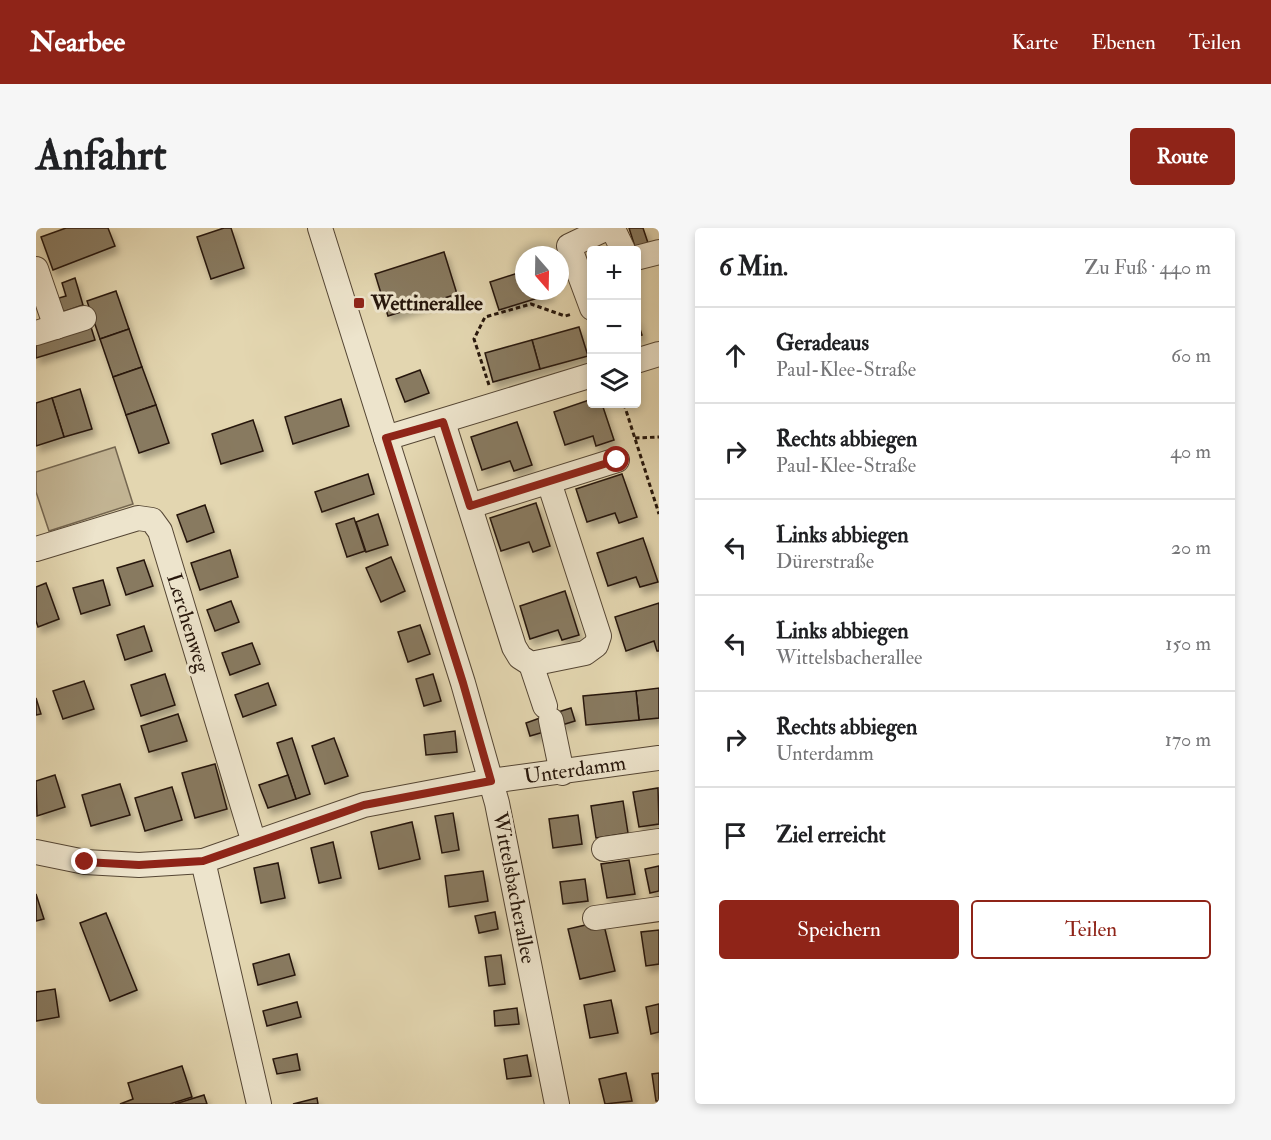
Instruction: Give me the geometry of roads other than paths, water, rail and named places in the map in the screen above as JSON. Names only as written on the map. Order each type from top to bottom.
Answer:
[{"type":"street","name":"Wittelsbacherallee","points":[[321,228],[463,683],[491,781],[500,815],[557,1104]]},
{"type":"street","points":[[582,311],[569,246],[613,229],[621,246]]},
{"type":"street","points":[[641,257],[659,252]]},
{"type":"street","points":[[36,269],[46,330],[84,318]]},
{"type":"street","points":[[641,359],[659,354]]},
{"type":"street","points":[[386,438],[587,376]]},
{"type":"street","points":[[443,422],[514,647],[520,657],[531,664],[548,713],[562,773]]},
{"type":"street","points":[[470,506],[617,460]]},
{"type":"street","points":[[531,664],[585,653],[596,645],[598,636],[549,482]]},
{"type":"street","name":"Lerchenweg","points":[[36,549],[138,518],[152,520],[160,531],[254,843]]},
{"type":"street","name":"Unterdamm","points":[[36,852],[85,862],[139,865],[203,861],[364,805],[491,781],[659,758]]},
{"type":"street","points":[[604,849],[659,841]]},
{"type":"street","points":[[203,861],[259,1104]]},
{"type":"street","points":[[596,918],[659,909]]},
{"type":"place","name":"Wettinerallee","points":[[359,303]]}]
